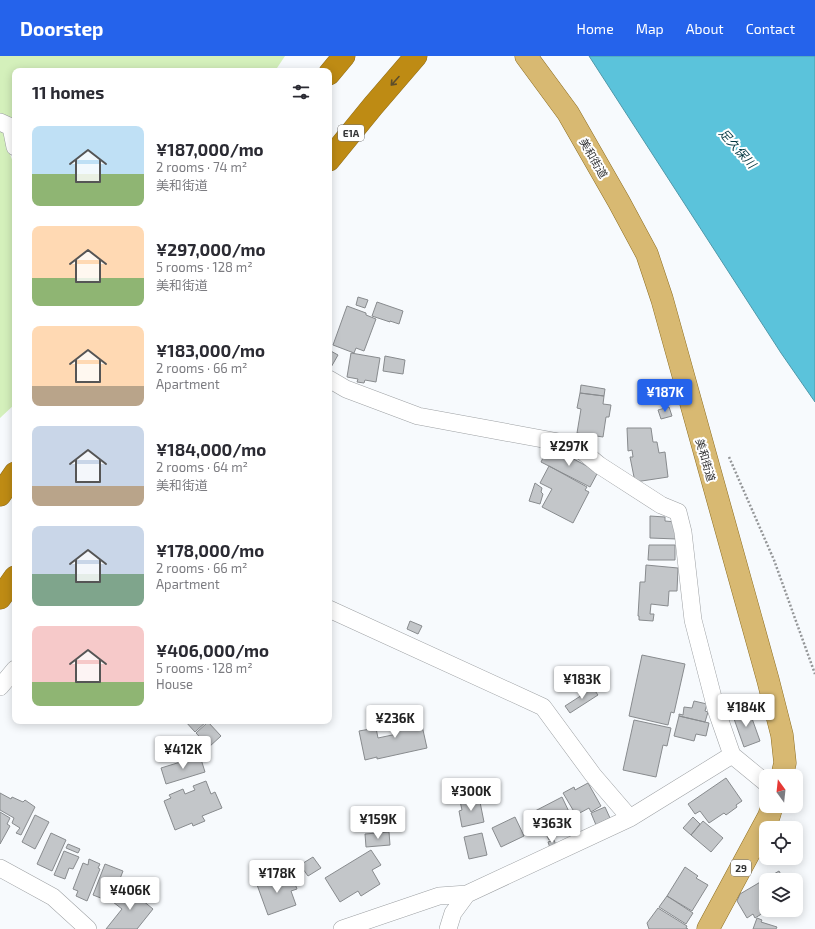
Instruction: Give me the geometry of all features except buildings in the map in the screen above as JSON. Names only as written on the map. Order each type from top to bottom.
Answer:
[{"type":"highway","points":[[332,70],[344,56]]},
{"type":"highway","name":"E1A","points":[[332,156],[416,56]]},
{"type":"highway","points":[[0,495],[12,478]]},
{"type":"highway","points":[[0,598],[12,581]]},
{"type":"main road","name":"美和街道","points":[[526,56],[568,113],[647,254],[662,298],[768,680],[782,734],[785,763],[784,769]]},
{"type":"main road","name":"29","points":[[708,929],[770,813]]},
{"type":"street","points":[[0,122],[11,127],[12,132]]},
{"type":"street","points":[[332,381],[346,390],[418,416],[575,445],[599,466],[661,505],[678,512],[683,532],[693,620],[716,709],[732,755],[759,777]]},
{"type":"street","points":[[332,611],[543,707],[594,775],[630,818]]},
{"type":"street","points":[[0,688],[12,673]]},
{"type":"street","points":[[342,929],[439,896],[467,894],[630,818],[732,755]]},
{"type":"street","points":[[0,868],[53,897],[88,929]]},
{"type":"street","points":[[448,929],[454,913],[467,894]]},
{"type":"path","points":[[726,451],[774,560],[815,674]]},
{"type":"green space","points":[[0,56],[285,56],[277,68],[12,68],[12,149],[10,154],[12,160],[12,407],[0,418]]},
{"type":"water","name":"足久保川","points":[[589,56],[815,56],[815,402],[781,353]]}]
